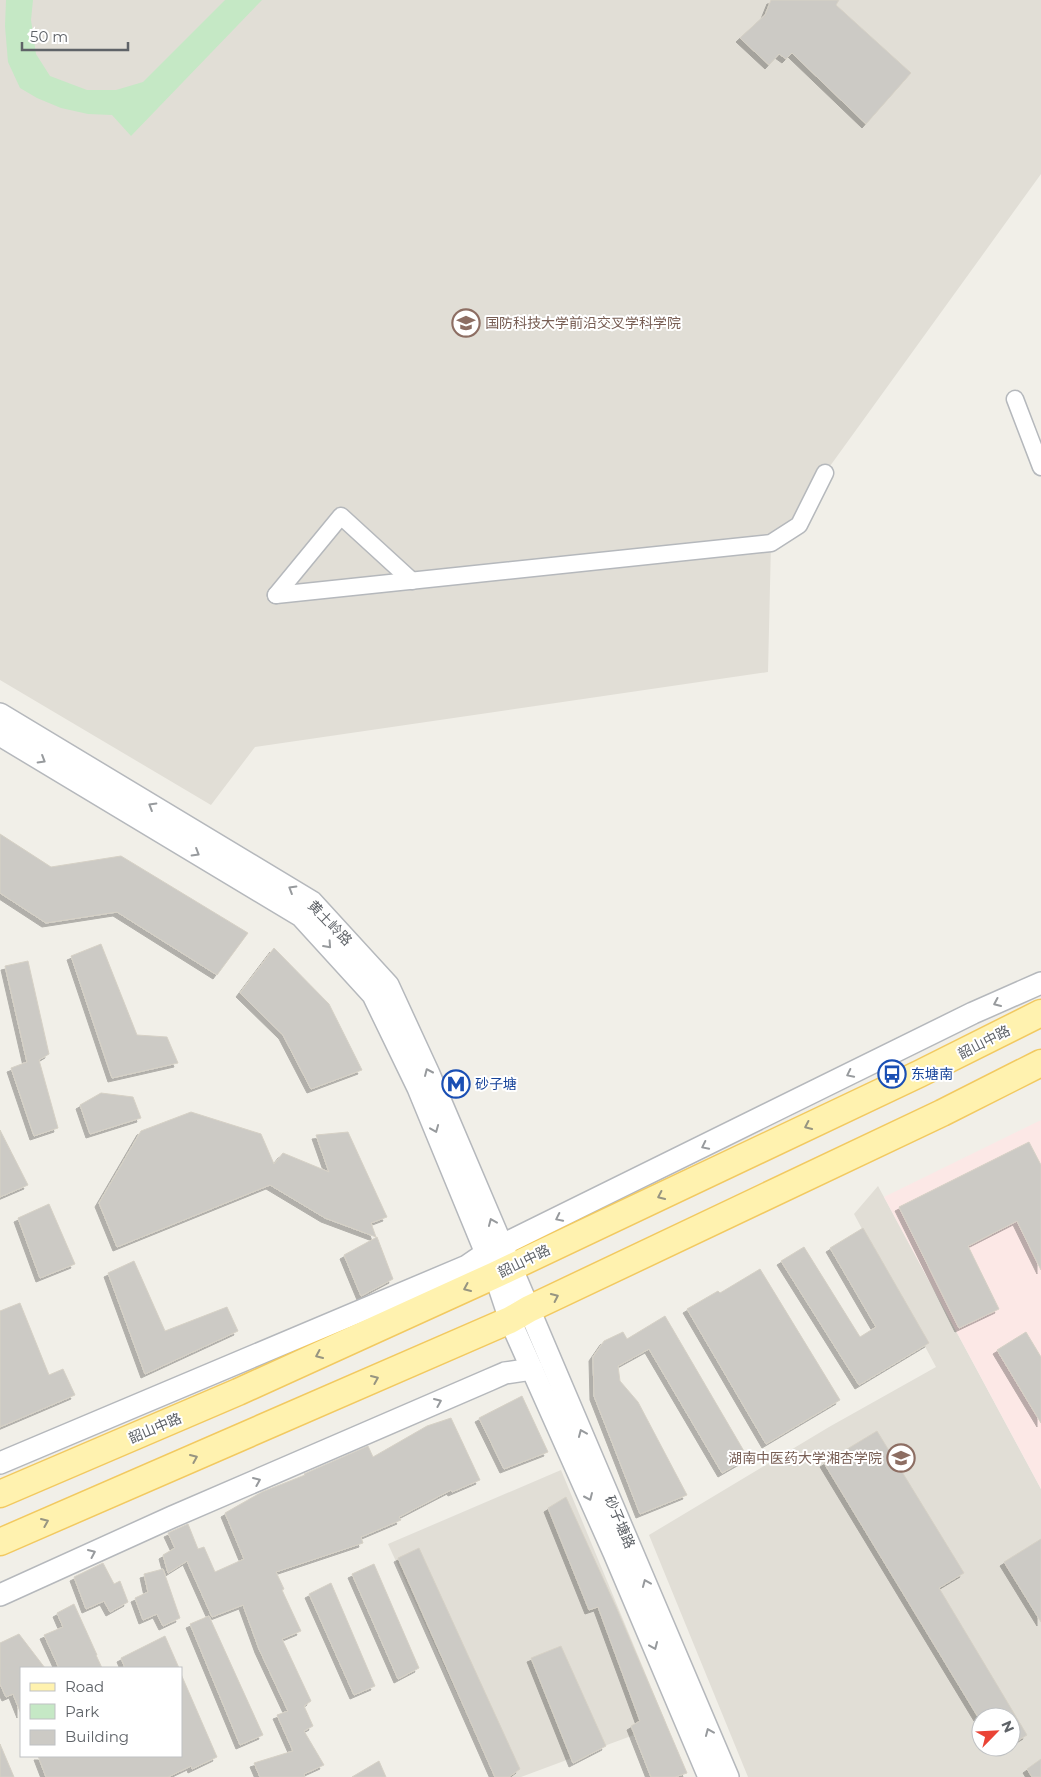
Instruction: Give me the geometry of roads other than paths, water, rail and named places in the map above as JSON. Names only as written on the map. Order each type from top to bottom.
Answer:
[{"type":"main road","name":"韶山中路","points":[[0,1494],[238,1392],[499,1260],[919,1074],[1041,1013]]},
{"type":"main road","points":[[0,1542],[520,1315],[934,1117],[1041,1063]]},
{"type":"street","points":[[1015,399],[1039,458]]},
{"type":"street","points":[[412,581],[341,516],[276,595],[412,581],[772,543],[799,525],[825,473]]},
{"type":"street","name":"黄土岭路","points":[[0,714],[312,902],[388,985],[429,1074],[499,1260]]},
{"type":"street","name":"黄土岭路","points":[[0,735],[301,916],[373,994],[499,1260]]},
{"type":"street","points":[[0,1463],[467,1266],[499,1260],[974,1013],[1041,983]]},
{"type":"street","name":"砂子塘路","points":[[499,1260],[520,1315],[728,1777]]},
{"type":"street","name":"砂子塘路","points":[[520,1315],[532,1369],[614,1553],[709,1777]]},
{"type":"street","points":[[0,1595],[172,1517],[496,1376],[532,1369]]},
{"type":"place","name":"国防科技大学前沿交叉学科学院","points":[[466,323]]},
{"type":"place","name":"东塘南","points":[[892,1074]]},
{"type":"place","name":"砂子塘","points":[[456,1084]]},
{"type":"place","name":"湖南中医药大学湘杏学院","points":[[901,1458]]}]
